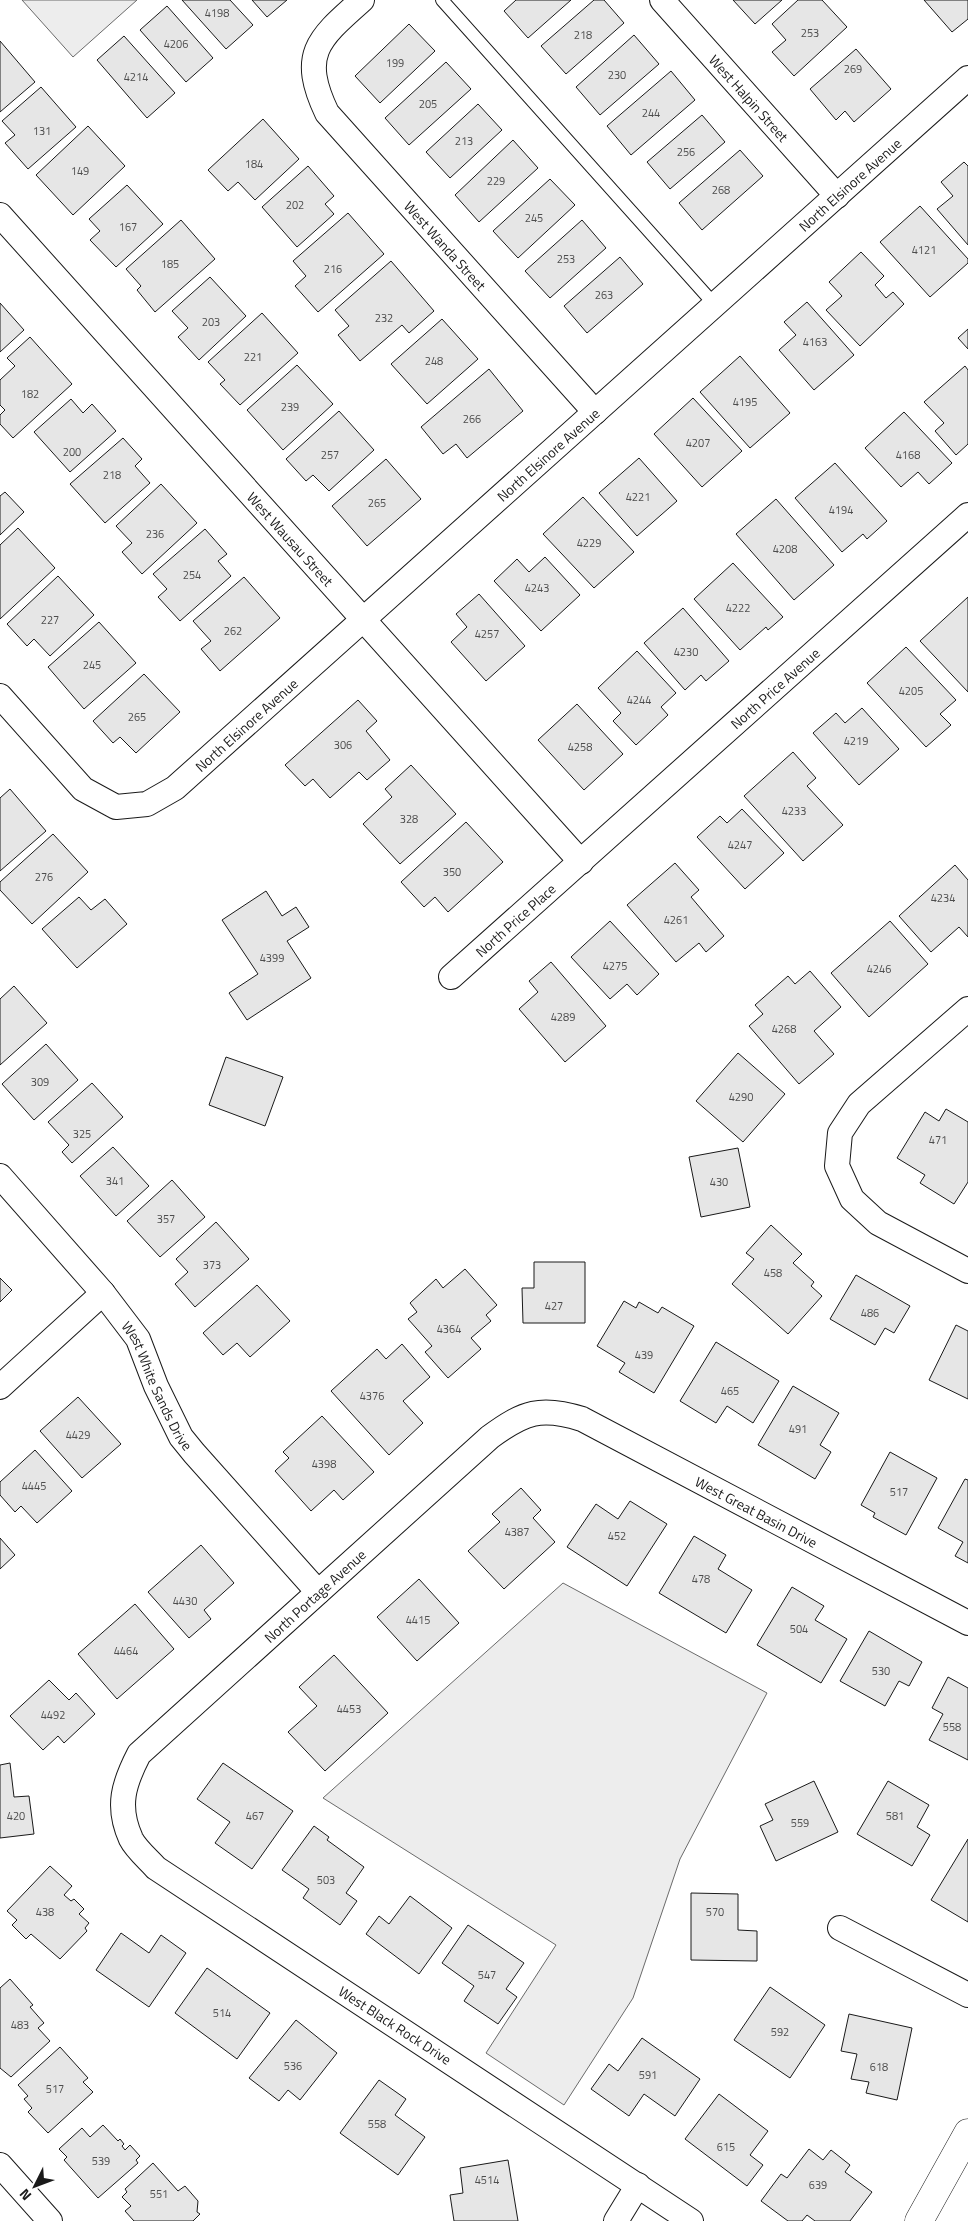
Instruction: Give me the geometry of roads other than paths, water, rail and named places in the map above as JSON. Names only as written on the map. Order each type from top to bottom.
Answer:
[{"type":"street","name":"West Wanda Street","points":[[362,0],[330,28],[318,46],[312,69],[316,90],[327,113],[595,412]]},
{"type":"street","name":"West Halpin Street","points":[[662,0],[837,196]]},
{"type":"street","name":"North Elsinore Avenue","points":[[0,696],[83,789],[116,806],[147,804],[175,788],[968,78]]},
{"type":"street","name":"West Wausau Street","points":[[0,215],[581,862]]},
{"type":"street","name":"North Price Avenue","points":[[581,862],[968,515]]},
{"type":"street","name":"North Price Place","points":[[451,977],[581,862]]},
{"type":"street","points":[[968,1009],[859,1104],[840,1133],[837,1166],[852,1199],[878,1223],[968,1271]]},
{"type":"street","name":"West White Sands Drive","points":[[0,1176],[103,1293],[138,1339],[156,1386],[181,1437],[318,1592]]},
{"type":"street","points":[[0,1387],[103,1293]]},
{"type":"street","name":"North Portage Avenue","points":[[122,1809],[126,1778],[139,1754],[490,1437],[514,1420],[542,1412]]},
{"type":"street","name":"West Great Basin Drive","points":[[542,1412],[562,1412],[582,1419],[968,1623]]},
{"type":"street","name":"West Black Rock Drive","points":[[122,1809],[131,1840],[156,1868],[691,2221]]},
{"type":"street","points":[[840,1928],[968,1995]]},
{"type":"street","points":[[919,2221],[968,2133]]},
{"type":"street","points":[[0,2165],[50,2221]]},
{"type":"street","points":[[616,2221],[638,2185]]},
{"type":"lane","points":[[442,0],[715,305]]}]
